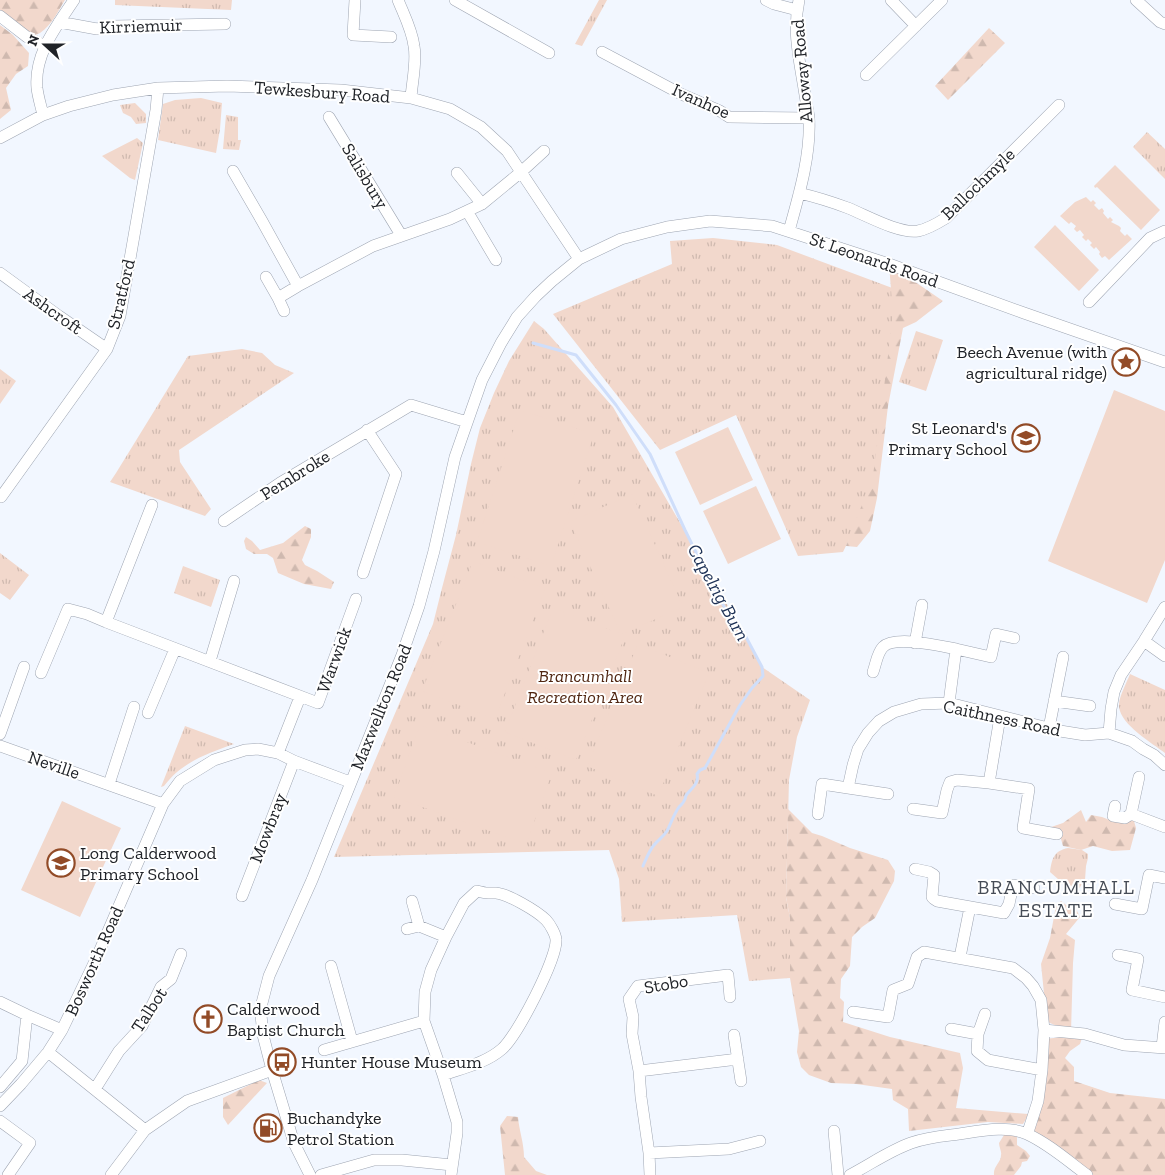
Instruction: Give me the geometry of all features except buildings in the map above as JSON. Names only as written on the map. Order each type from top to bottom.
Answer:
[{"type":"street","points":[[44,114],[37,86],[37,70],[45,46],[74,0]]},
{"type":"street","points":[[354,0],[353,34],[391,37]]},
{"type":"street","points":[[398,0],[412,35],[414,47],[415,57],[411,98]]},
{"type":"street","points":[[455,0],[550,53]]},
{"type":"street","points":[[766,0],[774,4],[798,5]]},
{"type":"street","points":[[891,0],[916,26]]},
{"type":"street","points":[[866,76],[942,0]]},
{"type":"street","points":[[1136,0],[1160,22],[1165,24]]},
{"type":"street","name":"Alloway Road","points":[[789,230],[804,172],[809,118],[797,47],[798,5]]},
{"type":"street","points":[[0,16],[26,37],[45,46]]},
{"type":"street","name":"Kirriemuir","points":[[59,22],[97,29],[113,26],[224,24]]},
{"type":"street","name":"Ivanhoe","points":[[602,52],[729,117],[809,118]]},
{"type":"street","name":"Tewkesbury Road","points":[[0,138],[44,114],[69,106],[113,95],[158,88],[227,86],[340,90],[411,98],[450,109],[481,127],[507,151],[578,259]]},
{"type":"street","name":"Stratford","points":[[1,497],[107,349],[120,316],[156,110],[158,88]]},
{"type":"street","name":"Ballochmyle","points":[[799,193],[823,199],[899,228],[916,231],[927,228],[946,218],[1058,104]]},
{"type":"street","name":"Salisbury","points":[[329,117],[401,235]]},
{"type":"street","points":[[278,298],[373,246],[450,219],[482,204],[544,151]]},
{"type":"street","points":[[232,172],[298,286]]},
{"type":"street","points":[[457,173],[482,204]]},
{"type":"street","points":[[467,211],[496,260]]},
{"type":"street","name":"St Leonards Road","points":[[578,259],[621,239],[667,227],[710,221],[772,226],[889,264],[1165,362]]},
{"type":"street","points":[[1089,302],[1150,238],[1165,230]]},
{"type":"street","name":"Maxwellton Road","points":[[310,1175],[294,1143],[263,1035],[262,1003],[269,976],[312,880],[402,655],[418,609],[434,551],[455,457],[482,380],[501,342],[517,317],[552,280],[578,259]]},
{"type":"street","name":"Ashcroft","points":[[0,273],[107,349]]},
{"type":"street","points":[[266,278],[284,311]]},
{"type":"street","name":"Pembroke","points":[[224,520],[280,483],[410,405],[467,422]]},
{"type":"street","points":[[362,572],[396,474],[367,430]]},
{"type":"street","points":[[106,622],[152,505]]},
{"type":"street","points":[[210,661],[234,581]]},
{"type":"street","name":"Warwick","points":[[41,673],[68,609],[87,614],[318,703],[356,599]]},
{"type":"street","points":[[915,643],[922,605]]},
{"type":"street","points":[[1109,733],[1110,708],[1121,675],[1165,607]]},
{"type":"street","points":[[873,672],[879,652],[884,646],[893,642],[905,641],[991,657],[996,634],[1014,638]]},
{"type":"street","points":[[1144,642],[1165,656]]},
{"type":"street","points":[[148,713],[175,649]]},
{"type":"street","points":[[949,703],[956,649]]},
{"type":"street","points":[[1048,728],[1062,657]]},
{"type":"street","points":[[0,734],[24,667]]},
{"type":"street","name":"Warwick","points":[[278,753],[300,697]]},
{"type":"street","points":[[1054,701],[1090,706]]},
{"type":"street","name":"Caithness Road","points":[[848,788],[858,749],[868,733],[879,722],[894,712],[921,704],[949,703],[1000,717],[1085,735],[1109,733],[1132,741],[1154,755],[1165,765]]},
{"type":"street","points":[[109,784],[134,707]]},
{"type":"street","points":[[989,783],[1000,717]]},
{"type":"street","name":"Neville","points":[[0,746],[163,804]]},
{"type":"street","name":"Bosworth Road","points":[[0,1106],[48,1052],[62,1030],[98,957],[163,804],[180,781],[214,760],[246,750],[258,749],[278,753],[350,782]]},
{"type":"street","name":"Mowbray","points":[[242,896],[294,760]]},
{"type":"street","points":[[1115,806],[1113,816],[1126,818],[1131,814],[1139,777]]},
{"type":"street","points":[[913,809],[942,812],[950,782],[957,780],[1029,789],[1023,828],[1057,834]]},
{"type":"street","points":[[818,814],[822,784],[888,794]]},
{"type":"street","points":[[1131,814],[1165,827]]},
{"type":"street","points":[[915,869],[930,872],[934,875],[932,897],[934,899],[943,903],[970,908],[1004,913],[1009,904],[1013,885],[1034,888]]},
{"type":"street","points":[[1115,904],[1142,909],[1149,875],[1165,878]]},
{"type":"street","points":[[321,1175],[374,1160],[402,1160],[451,1170],[457,1122],[424,1021],[425,992],[431,970],[464,903],[477,891],[508,896],[536,912],[546,921],[556,938],[555,951],[544,978],[521,1023],[503,1048],[481,1062],[443,1075]]},
{"type":"street","points":[[412,901],[419,926]]},
{"type":"street","points":[[960,957],[970,908]]},
{"type":"street","points":[[407,929],[419,926],[446,937]]},
{"type":"street","points":[[853,1012],[888,1017],[893,990],[908,984],[917,957],[924,952],[1013,968],[1026,978],[1041,1000],[1044,1030],[1038,1101],[1028,1132],[1026,1133]]},
{"type":"street","name":"Talbot","points":[[94,1089],[119,1051],[142,1026],[162,986],[171,979],[181,954]]},
{"type":"street","points":[[1118,955],[1138,959],[1132,990],[1165,997]]},
{"type":"street","points":[[331,966],[352,1042]]},
{"type":"street","name":"Stobo","points":[[650,1175],[639,1071],[632,1034],[633,1017],[629,999],[638,986],[728,975],[730,997]]},
{"type":"street","points":[[0,1002],[62,1030]]},
{"type":"street","points":[[985,1014],[978,1034],[977,1051],[988,1060],[1042,1070]]},
{"type":"street","points":[[0,1087],[22,1061],[27,1015]]},
{"type":"street","points":[[324,1050],[424,1021]]},
{"type":"street","points":[[1044,1030],[1085,1034],[1124,1045],[1164,1048],[1165,1022]]},
{"type":"street","points":[[951,1029],[978,1034]]},
{"type":"street","points":[[734,1035],[740,1081]]},
{"type":"street","points":[[48,1052],[145,1130]]},
{"type":"street","points":[[639,1071],[738,1059]]},
{"type":"street","points":[[111,1175],[145,1130],[187,1101],[272,1070]]},
{"type":"street","points":[[0,1120],[30,1143],[8,1175]]},
{"type":"street","points":[[856,1174],[894,1150],[916,1141],[934,1136],[1004,1129],[1026,1133],[1048,1146],[1087,1175]]},
{"type":"street","points":[[834,1131],[838,1175]]},
{"type":"street","points":[[648,1153],[728,1149],[760,1141]]},
{"type":"green space","points":[[0,0],[65,0],[44,30],[39,34],[28,37],[0,15]]},
{"type":"green space","points":[[115,0],[232,0],[231,10],[115,5]]},
{"type":"green space","points":[[599,0],[607,0],[582,46],[575,44]]},
{"type":"green space","points":[[0,25],[13,35],[29,53],[28,66],[16,74],[6,88],[11,110],[0,119]]},
{"type":"green space","points":[[989,28],[1005,43],[948,100],[935,86]]},
{"type":"green space","points":[[201,98],[222,103],[216,153],[158,140],[163,104],[175,100]]},
{"type":"green space","points":[[135,103],[146,114],[146,123],[136,124],[131,117],[123,113],[120,105]]},
{"type":"green space","points":[[226,115],[238,117],[238,140],[241,140],[239,150],[223,149]]},
{"type":"green space","points":[[1147,132],[1165,149],[1165,179],[1133,147]]},
{"type":"green space","points":[[137,138],[143,143],[135,180],[102,156]]},
{"type":"green space","points":[[1115,165],[1160,210],[1141,230],[1094,186]]},
{"type":"green space","points":[[1086,197],[1091,202],[1093,200],[1096,203],[1094,205],[1099,210],[1102,208],[1103,213],[1108,219],[1110,217],[1113,220],[1111,222],[1121,228],[1120,231],[1125,236],[1127,234],[1132,239],[1109,260],[1105,256],[1102,258],[1096,247],[1094,249],[1088,239],[1086,241],[1082,237],[1084,235],[1080,230],[1077,232],[1074,229],[1076,226],[1071,222],[1069,224],[1060,216],[1075,202]]},
{"type":"green space","points":[[1055,225],[1099,270],[1079,291],[1034,247]]},
{"type":"green space","points":[[713,238],[777,245],[903,292],[877,482],[843,552],[798,556],[736,415],[660,450],[553,314],[672,264],[670,241]]},
{"type":"green space","points":[[889,264],[943,301],[916,322],[903,328],[888,406],[877,498],[870,531],[857,547],[846,546],[873,476],[893,315]]},
{"type":"green space","name":"Brancumhall Recreation Area","points":[[534,321],[544,329],[613,407],[762,667],[810,700],[797,737],[789,780],[786,897],[790,918],[790,978],[749,981],[737,915],[622,922],[619,879],[609,850],[334,857],[433,624],[456,535],[480,428],[509,361]]},
{"type":"green space","points":[[916,331],[943,340],[926,391],[899,382]]},
{"type":"green space","points":[[242,349],[262,353],[275,365],[294,373],[179,450],[180,462],[211,509],[205,516],[110,482],[188,356]]},
{"type":"green space","points":[[0,369],[16,381],[0,404]]},
{"type":"green space","points":[[1114,390],[1165,411],[1165,560],[1147,603],[1048,561]]},
{"type":"green space","points":[[520,410],[594,434],[551,566],[477,542]]},
{"type":"green space","points":[[728,427],[753,480],[700,505],[675,452]]},
{"type":"green space","points":[[756,486],[781,539],[728,564],[703,511]]},
{"type":"green space","points":[[632,494],[683,607],[622,634],[625,636],[576,760],[505,732],[553,608],[621,634],[570,522]]},
{"type":"green space","points":[[305,526],[311,529],[311,537],[302,560],[305,565],[334,582],[331,589],[304,584],[278,573],[273,558],[267,554],[254,554],[246,549],[244,541],[246,537],[260,550],[283,543]]},
{"type":"green space","points":[[0,553],[29,575],[10,600],[0,593]]},
{"type":"green space","points":[[473,561],[545,589],[495,719],[422,691]]},
{"type":"green space","points":[[183,566],[220,580],[211,607],[174,593]]},
{"type":"green space","points":[[638,644],[709,673],[658,796],[587,766]]},
{"type":"green space","points":[[1130,674],[1165,690],[1165,753],[1131,727],[1121,714],[1119,707],[1120,699]]},
{"type":"green space","points":[[420,725],[552,773],[526,844],[394,797]]},
{"type":"green space","points":[[185,726],[234,744],[190,763],[161,787]]},
{"type":"green space","points":[[62,801],[121,828],[80,917],[21,890]]},
{"type":"green space","points":[[788,809],[812,833],[888,860],[895,871],[894,881],[875,918],[852,937],[850,966],[841,979],[840,998],[844,1002],[843,1022],[890,1037],[960,1053],[963,1068],[956,1108],[1028,1114],[1023,1124],[988,1122],[909,1131],[908,1109],[893,1100],[892,1089],[831,1083],[809,1075],[801,1067],[797,1052],[799,1031],[790,978],[790,918],[786,897]]},
{"type":"green space","points":[[1081,810],[1086,822],[1091,815],[1112,821],[1122,817],[1134,821],[1136,828],[1130,850],[1112,851],[1093,846],[1081,850],[1063,846],[1061,839],[1045,829],[1063,823]]},
{"type":"green space","points":[[1068,848],[1082,850],[1088,854],[1085,880],[1075,894],[1050,872],[1054,856]]},
{"type":"green space","points":[[1061,901],[1070,908],[1076,909],[1080,917],[1066,934],[1075,940],[1071,1032],[1050,1023],[1043,1017],[1045,1003],[1041,964],[1050,938],[1056,906]]},
{"type":"green space","points":[[1083,1035],[1080,1044],[1070,1051],[1065,1058],[1074,1067],[1074,1081],[1110,1093],[1165,1099],[1165,1175],[1087,1175],[1028,1132],[1044,1039]]},
{"type":"green space","points":[[259,1080],[267,1083],[228,1125],[223,1117],[223,1098]]},
{"type":"green space","points":[[507,1116],[518,1117],[524,1157],[536,1171],[547,1175],[505,1175],[500,1126]]},
{"type":"green space","points":[[1004,1135],[1017,1137],[1017,1145],[1030,1156],[1027,1161],[1022,1162],[1014,1175],[994,1175],[1001,1158],[999,1143]]},
{"type":"waterway","name":"Capelrig Burn","points":[[533,343],[576,355],[616,405],[650,454],[716,593],[734,623],[746,637],[762,667],[763,676],[740,705],[705,768],[697,774],[695,785],[677,810],[667,831],[651,850],[643,866]]},
{"type":"place","name":"Beech Avenue (with agricultural ridge)","points":[[1126,362]]},
{"type":"place","name":"St Leonard's Primary School","points":[[1026,438]]},
{"type":"place","name":"Long Calderwood Primary School","points":[[61,863]]},
{"type":"place","name":"Calderwood Baptist Church","points":[[208,1019]]},
{"type":"place","name":"Hunter House Museum","points":[[282,1062]]},
{"type":"place","name":"Buchandyke Petrol Station","points":[[268,1128]]},
{"type":"district","name":"BRANCUMHALL ESTATE","points":[[1056,898]]}]
